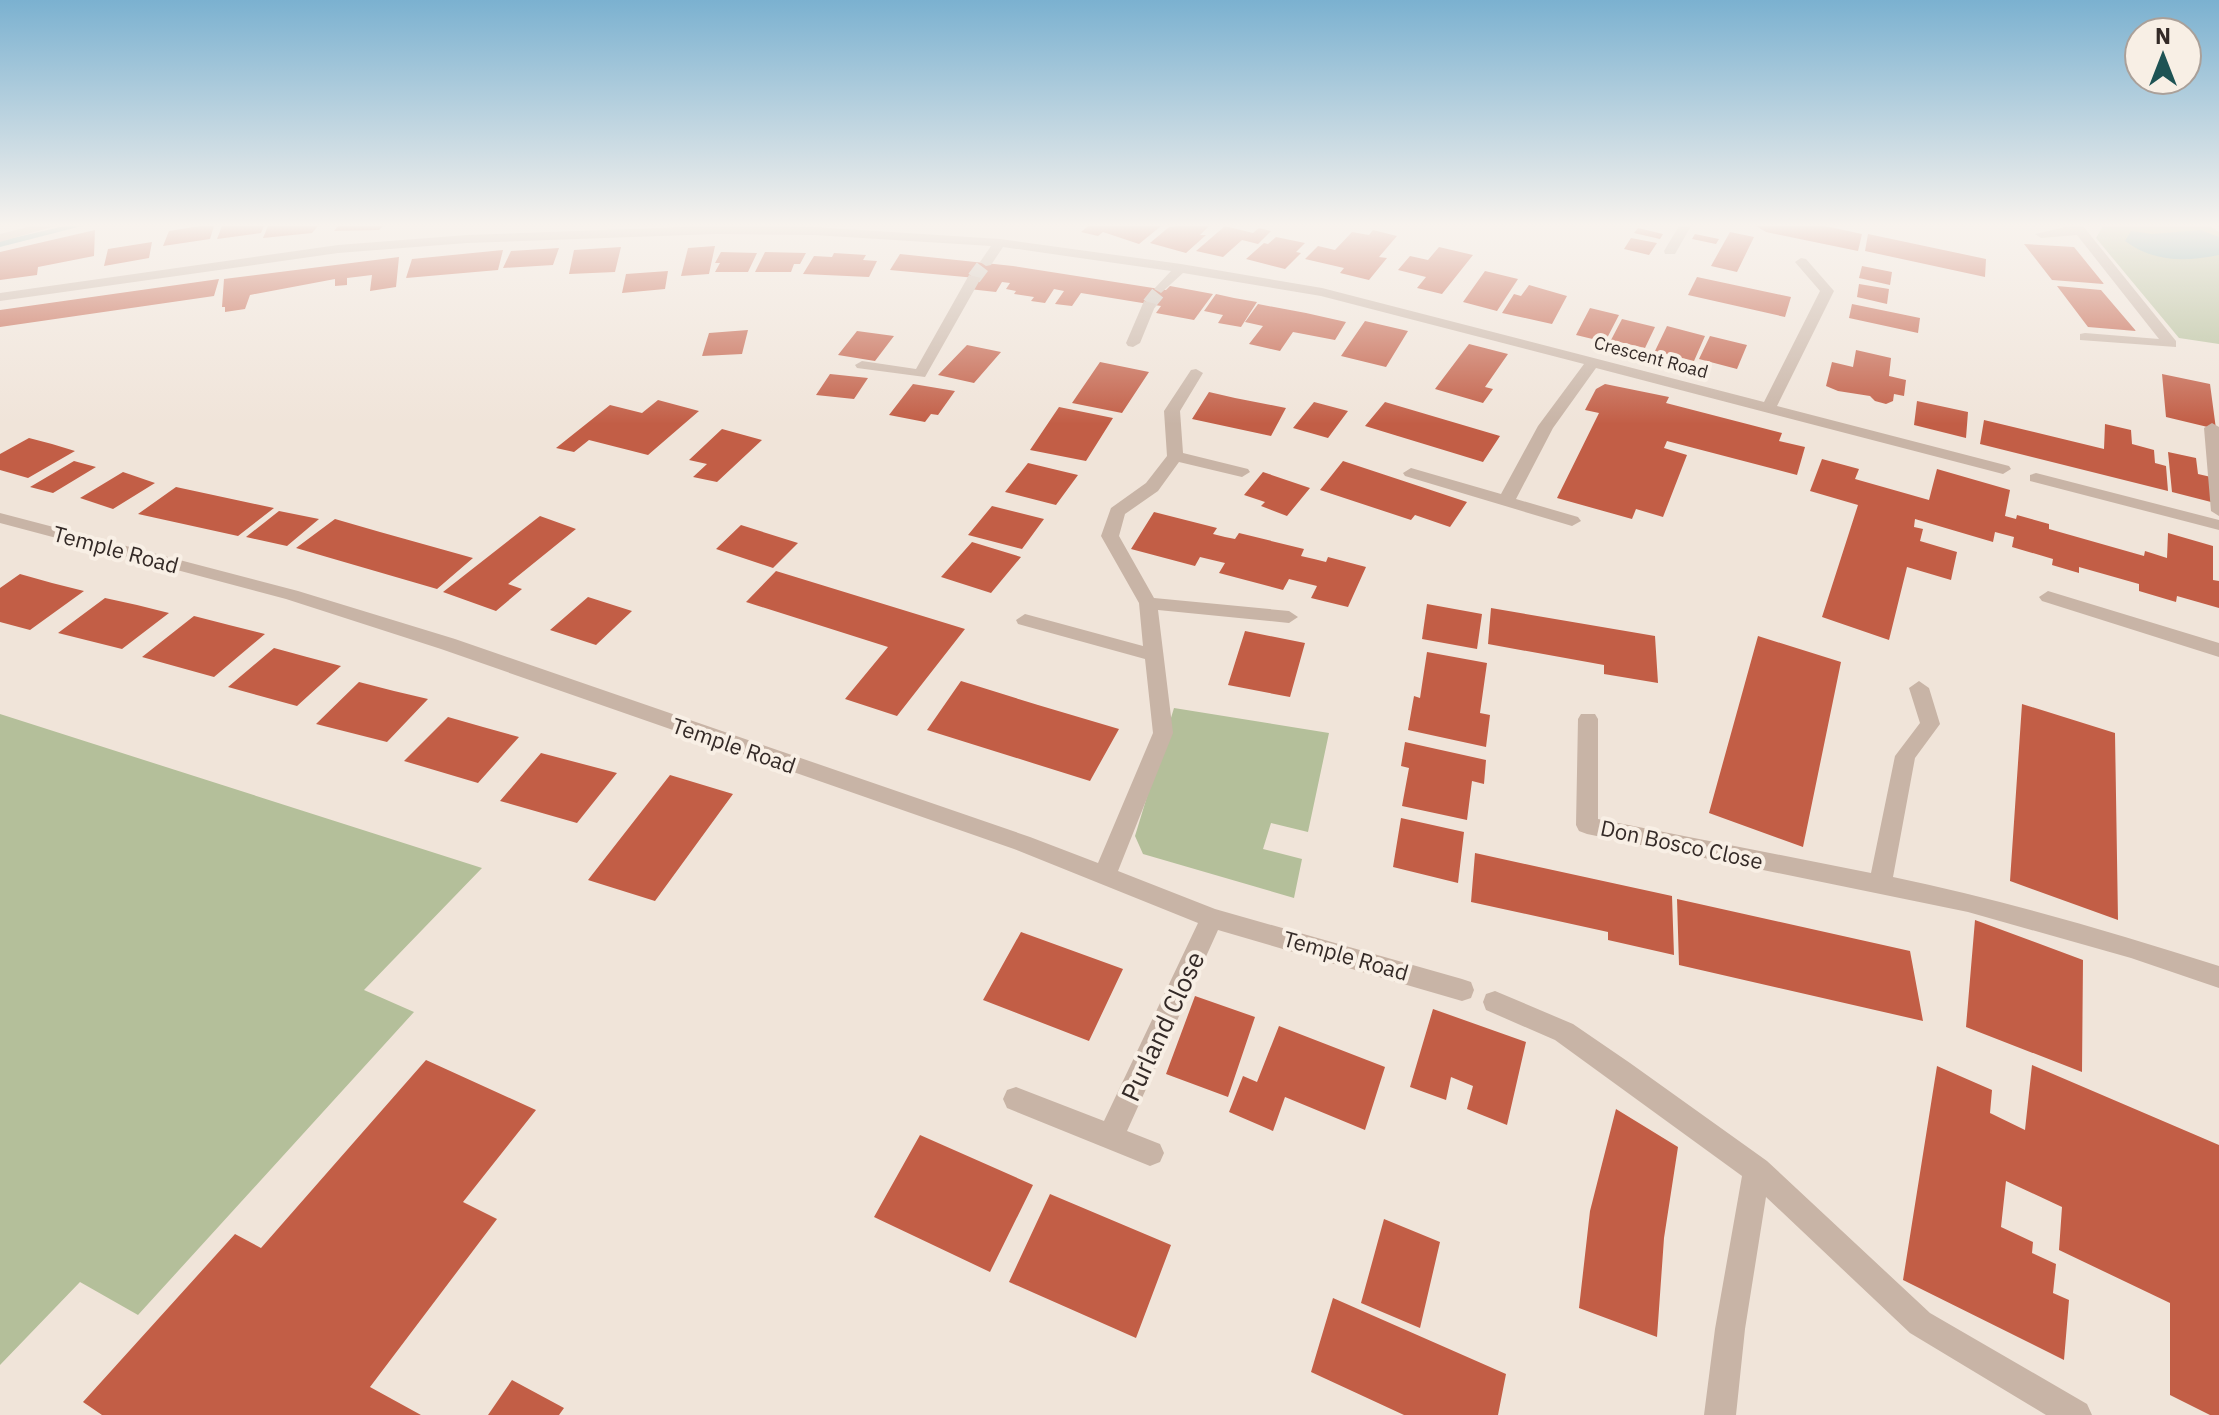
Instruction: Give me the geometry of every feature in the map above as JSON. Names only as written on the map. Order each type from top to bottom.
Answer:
[{"type":"street","name":"Crescent Road","points":[[0,297],[35,292]]},
{"type":"street","points":[[862,365],[920,374],[966,292]]},
{"type":"street","name":"Crescent Road","points":[[1322,292],[2003,469]]},
{"type":"street","points":[[1768,409],[1826,292]]},
{"type":"street","points":[[2085,337],[2171,344],[2129,292]]},
{"type":"street","points":[[1133,343],[1149,304]]},
{"type":"street","points":[[1506,501],[1546,426],[1568,400],[1593,361]]},
{"type":"street","points":[[1105,874],[1163,733],[1148,603],[1110,536],[1117,512],[1152,487],[1175,456],[1172,411],[1196,373]]},
{"type":"street","points":[[2212,428],[2219,511]]},
{"type":"street","points":[[1175,456],[1242,472]]},
{"type":"street","points":[[1411,473],[1572,521]]},
{"type":"street","points":[[2036,478],[2219,525]]},
{"type":"street","name":"Temple Road","points":[[0,518],[292,595],[448,644],[1105,874],[1212,918],[1462,990]]},
{"type":"street","points":[[2048,597],[2219,650]]},
{"type":"street","points":[[1148,603],[1289,617]]},
{"type":"street","points":[[1025,620],[1153,655]]},
{"type":"street","points":[[1880,886],[1905,756],[1930,724],[1919,688]]},
{"type":"street","name":"Don Bosco Close","points":[[1588,719],[1587,825],[1968,902],[2131,948],[2219,977]]},
{"type":"street","name":"Purland Close","points":[[1111,1135],[1212,918]]},
{"type":"street","points":[[1495,1002],[1564,1032],[1757,1170],[1920,1323],[2076,1415]]},
{"type":"street","points":[[1016,1099],[1150,1153]]},
{"type":"street","points":[[1720,1415],[1730,1329],[1757,1170]]},
{"type":"green space","points":[[2141,292],[2219,292],[2219,344],[2179,338]]},
{"type":"green space","points":[[1174,708],[1329,733],[1308,832],[1271,823],[1263,849],[1302,859],[1294,898],[1143,854],[1135,836]]},
{"type":"green space","points":[[0,714],[482,868],[364,990],[414,1012],[138,1315],[80,1282],[0,1365]]},
{"type":"building","points":[[127,292],[215,292],[214,296],[0,327],[0,310]]},
{"type":"building","points":[[223,292],[266,292],[250,295],[245,309],[225,312],[225,307],[222,307]]},
{"type":"building","points":[[1052,292],[1045,303],[1031,301],[1034,297],[1014,294]]},
{"type":"building","points":[[1063,292],[1213,294],[1194,320],[1156,313],[1161,306],[1081,293],[1072,306],[1055,304]]},
{"type":"building","points":[[1470,292],[1509,292],[1497,311],[1463,302]]},
{"type":"building","points":[[1524,292],[1553,292],[1567,296],[1552,324],[1502,313],[1514,294],[1521,296]]},
{"type":"building","points":[[1689,292],[1768,292],[1791,297],[1785,317],[1688,295]]},
{"type":"building","points":[[1858,292],[1889,292],[1887,304],[1857,297]]},
{"type":"building","points":[[2062,292],[2103,292],[2136,331],[2088,327]]},
{"type":"building","points":[[1216,294],[1257,302],[1241,327],[1218,323],[1223,315],[1204,311]]},
{"type":"building","points":[[1258,304],[1346,322],[1335,340],[1293,332],[1280,351],[1249,344],[1263,326],[1245,322]]},
{"type":"building","points":[[1852,304],[1920,318],[1918,333],[1849,318]]},
{"type":"building","points":[[1590,308],[1619,315],[1605,342],[1576,335]]},
{"type":"building","points":[[1622,319],[1655,327],[1645,348],[1611,340]]},
{"type":"building","points":[[1365,321],[1408,331],[1386,367],[1341,356]]},
{"type":"building","points":[[1667,326],[1705,336],[1694,361],[1655,351]]},
{"type":"building","points":[[748,330],[742,354],[702,356],[709,333]]},
{"type":"building","points":[[857,331],[894,336],[875,361],[838,355]]},
{"type":"building","points":[[1710,336],[1747,345],[1737,369],[1699,359]]},
{"type":"building","points":[[1469,344],[1508,354],[1485,387],[1493,389],[1483,403],[1435,389]]},
{"type":"building","points":[[967,345],[1001,352],[974,383],[938,375]]},
{"type":"building","points":[[1856,350],[1891,358],[1889,376],[1906,380],[1904,396],[1894,394],[1893,401],[1886,404],[1870,396],[1826,386],[1832,362],[1853,367]]},
{"type":"building","points":[[1100,362],[1149,372],[1122,413],[1072,403]]},
{"type":"building","points":[[830,374],[868,378],[854,399],[816,395]]},
{"type":"building","points":[[2162,374],[2210,384],[2216,429],[2166,417]]},
{"type":"building","points":[[913,384],[955,391],[938,415],[931,414],[925,422],[889,415]]},
{"type":"building","points":[[1605,384],[1669,397],[1666,403],[1782,433],[1779,441],[1805,447],[1797,475],[1667,441],[1664,448],[1687,455],[1663,517],[1636,509],[1632,519],[1557,498],[1599,413],[1585,410],[1596,389]]},
{"type":"building","points":[[1209,392],[1286,408],[1271,436],[1192,419]]},
{"type":"building","points":[[658,400],[699,411],[648,455],[589,440],[574,452],[556,448],[610,405],[642,413]]},
{"type":"building","points":[[1917,401],[1968,412],[1966,438],[1914,425]]},
{"type":"building","points":[[1314,402],[1348,411],[1328,438],[1293,428]]},
{"type":"building","points":[[1385,402],[1500,436],[1483,462],[1365,426]]},
{"type":"building","points":[[1059,407],[1113,418],[1086,461],[1030,450]]},
{"type":"building","points":[[1984,420],[2104,449],[2105,424],[2131,430],[2132,444],[2154,450],[2155,463],[2166,466],[2168,491],[1980,444]]},
{"type":"building","points":[[722,429],[762,440],[717,482],[693,477],[707,464],[689,460]]},
{"type":"building","points":[[29,438],[75,451],[28,478],[0,470],[0,454]]},
{"type":"building","points":[[2168,452],[2196,458],[2198,474],[2211,477],[2215,503],[2172,492]]},
{"type":"building","points":[[1822,459],[1859,469],[1855,479],[1929,500],[1937,469],[2010,490],[2005,516],[2016,519],[2017,515],[2049,524],[2049,529],[2144,556],[2145,551],[2167,558],[2168,533],[2213,546],[2213,580],[2219,581],[2219,608],[2177,596],[2176,602],[2139,591],[2139,584],[2079,567],[2079,573],[2052,565],[2053,559],[2012,547],[2014,537],[1995,532],[1993,542],[1915,519],[1914,527],[1923,529],[1920,541],[1957,552],[1951,580],[1907,567],[1889,640],[1822,617],[1858,505],[1810,491]]},
{"type":"building","points":[[74,461],[96,467],[53,493],[30,487]]},
{"type":"building","points":[[1343,461],[1467,502],[1450,527],[1415,515],[1411,520],[1320,490]]},
{"type":"building","points":[[1028,463],[1078,475],[1056,505],[1005,492]]},
{"type":"building","points":[[123,472],[155,483],[113,509],[80,498]]},
{"type":"building","points":[[1263,472],[1310,488],[1287,516],[1261,506],[1265,502],[1244,495]]},
{"type":"building","points":[[176,487],[274,508],[238,536],[138,514]]},
{"type":"building","points":[[992,506],[1044,519],[1022,549],[968,535]]},
{"type":"building","points":[[279,511],[319,519],[287,546],[246,537]]},
{"type":"building","points":[[1154,512],[1217,528],[1213,534],[1235,539],[1239,533],[1304,549],[1301,556],[1326,562],[1328,557],[1366,567],[1348,607],[1311,598],[1317,586],[1289,579],[1283,590],[1219,573],[1225,563],[1200,557],[1195,566],[1131,549]]},
{"type":"building","points":[[540,516],[576,529],[508,584],[522,589],[496,611],[443,592]]},
{"type":"building","points":[[335,519],[473,558],[437,589],[296,548]]},
{"type":"building","points":[[741,525],[798,543],[773,568],[716,549]]},
{"type":"building","points":[[972,542],[1021,557],[991,593],[941,577]]},
{"type":"building","points":[[776,571],[965,629],[897,716],[845,699],[888,647],[746,602]]},
{"type":"building","points":[[20,574],[84,591],[30,630],[0,622],[0,588]]},
{"type":"building","points":[[588,597],[632,611],[596,645],[550,630]]},
{"type":"building","points":[[105,598],[169,613],[122,649],[58,633]]},
{"type":"building","points":[[1427,604],[1482,614],[1477,649],[1422,639]]},
{"type":"building","points":[[1491,608],[1655,636],[1658,683],[1604,674],[1604,665],[1488,644]]},
{"type":"building","points":[[194,616],[265,634],[214,677],[142,657]]},
{"type":"building","points":[[1245,631],[1305,643],[1290,697],[1228,685]]},
{"type":"building","points":[[1758,636],[1841,662],[1803,847],[1709,813]]},
{"type":"building","points":[[274,648],[341,666],[297,706],[228,687]]},
{"type":"building","points":[[1427,652],[1487,663],[1480,713],[1490,715],[1486,747],[1408,730],[1414,696],[1420,698]]},
{"type":"building","points":[[961,681],[1119,729],[1090,781],[927,730]]},
{"type":"building","points":[[359,682],[428,699],[387,742],[316,724]]},
{"type":"building","points":[[2022,704],[2115,733],[2118,920],[2010,881]]},
{"type":"building","points":[[448,717],[519,737],[478,783],[404,761]]},
{"type":"building","points":[[1405,742],[1486,760],[1484,784],[1472,781],[1467,820],[1402,806],[1409,768],[1401,766]]},
{"type":"building","points":[[541,753],[617,773],[577,823],[500,801]]},
{"type":"building","points":[[670,775],[733,794],[655,901],[588,880]]},
{"type":"building","points":[[1401,818],[1464,832],[1458,883],[1393,867]]},
{"type":"building","points":[[1475,853],[1672,896],[1674,955],[1608,940],[1608,932],[1471,902]]},
{"type":"building","points":[[1677,899],[1910,951],[1923,1021],[1679,965]]},
{"type":"building","points":[[1975,920],[2083,960],[2082,1072],[1966,1027]]},
{"type":"building","points":[[1021,932],[1123,969],[1089,1041],[983,1000]]},
{"type":"building","points":[[1195,996],[1255,1017],[1228,1097],[1166,1074]]},
{"type":"building","points":[[1433,1009],[1526,1042],[1507,1125],[1467,1109],[1473,1086],[1451,1077],[1446,1100],[1410,1087]]},
{"type":"building","points":[[1279,1026],[1385,1067],[1365,1130],[1285,1097],[1273,1131],[1229,1112],[1243,1076],[1257,1082]]},
{"type":"building","points":[[426,1060],[536,1110],[463,1202],[497,1219],[370,1387],[421,1415],[102,1415],[83,1402],[235,1234],[261,1248]]},
{"type":"building","points":[[2032,1065],[2219,1145],[2219,1415],[2210,1415],[2170,1395],[2170,1303],[2059,1250],[2062,1207],[2006,1181],[2001,1227],[2033,1242],[2032,1253],[2056,1264],[2053,1293],[2069,1300],[2064,1360],[1903,1280],[1937,1066],[1992,1090],[1990,1113],[2025,1130]]},
{"type":"building","points":[[1616,1109],[1678,1147],[1664,1238],[1657,1337],[1579,1308],[1590,1211]]},
{"type":"building","points":[[920,1135],[1033,1185],[990,1272],[874,1217]]},
{"type":"building","points":[[1050,1194],[1171,1245],[1136,1338],[1009,1282]]},
{"type":"building","points":[[1384,1219],[1440,1242],[1420,1328],[1361,1303]]},
{"type":"building","points":[[1333,1298],[1506,1374],[1498,1415],[1404,1415],[1311,1372]]},
{"type":"building","points":[[512,1380],[564,1408],[559,1415],[488,1415]]},
{"type":"tunnel","points":[[1149,304],[1159,292]]}]
